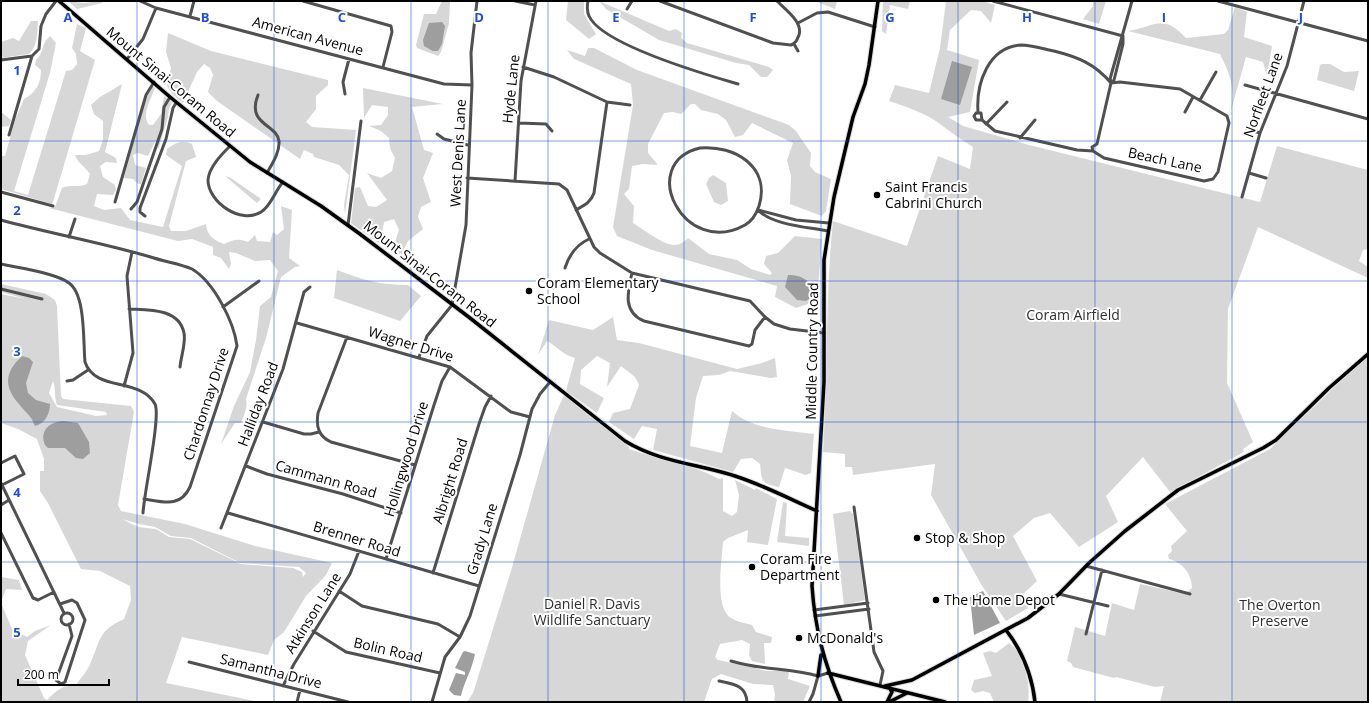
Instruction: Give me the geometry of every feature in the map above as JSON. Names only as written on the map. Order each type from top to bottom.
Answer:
[{"type":"main road","name":"Mount Sinai-Coram Road","points":[[57,1],[154,82],[176,103],[250,162],[321,206],[348,225],[625,441],[636,448],[666,459],[737,476],[817,511]]},
{"type":"main road","name":"Middle Country Road","points":[[841,702],[828,673],[822,654],[814,610],[812,567],[822,424],[824,333],[823,287],[829,223],[853,117],[865,84],[878,1]]},
{"type":"main road","points":[[887,687],[912,680],[965,650],[1028,618],[1059,594],[1086,566],[1125,531],[1178,490],[1264,448],[1276,440],[1328,388],[1368,354]]},
{"type":"main road","points":[[1006,630],[1025,661],[1033,681],[1035,702]]},
{"type":"main road","points":[[818,676],[822,654]]},
{"type":"main road","points":[[828,673],[945,702]]},
{"type":"main road","points":[[887,687],[892,692],[888,702]]},
{"type":"main road","points":[[888,702],[908,693]]},
{"type":"street","points":[[9,135],[32,56],[39,50],[41,26],[46,14],[57,1]]},
{"type":"street","name":"American Avenue","points":[[140,1],[156,8],[444,84],[472,85]]},
{"type":"street","points":[[190,16],[194,1]]},
{"type":"street","points":[[303,1],[391,26],[392,32],[383,68]]},
{"type":"street","name":"West Denis Lane","points":[[452,305],[466,224],[468,145],[472,85],[471,53],[477,1]]},
{"type":"street","points":[[515,1],[535,5]]},
{"type":"street","name":"Hyde Lane","points":[[516,181],[523,68],[536,1]]},
{"type":"street","points":[[588,1],[589,16],[598,28],[609,35],[662,61],[738,84]]},
{"type":"street","points":[[627,9],[632,1]]},
{"type":"street","points":[[660,1],[773,43],[787,46],[794,44],[800,32],[798,23],[777,1]]},
{"type":"street","points":[[993,1],[1123,36]]},
{"type":"street","points":[[1093,151],[1092,147],[1097,144],[1111,83],[1110,79],[1132,1]]},
{"type":"street","points":[[1218,1],[1368,41]]},
{"type":"street","name":"Norfleet Lane","points":[[1242,197],[1260,133],[1277,95],[1287,66],[1304,1]]},
{"type":"street","points":[[128,60],[143,39],[156,8]]},
{"type":"street","points":[[798,23],[817,13],[828,12],[875,27]]},
{"type":"street","points":[[794,44],[798,50]]},
{"type":"street","name":"Beach Lane","points":[[1021,45],[1074,56],[1097,69],[1111,83],[1180,89],[1193,97],[1227,116],[1229,123],[1218,172],[1213,179],[1204,181],[1104,158],[1093,151],[1076,150],[995,131],[982,120],[982,116],[978,112],[977,100],[984,73],[992,58],[1006,48],[1021,45]]},
{"type":"street","points":[[1,60],[32,56]]},
{"type":"street","points":[[345,94],[343,82],[349,59]]},
{"type":"street","points":[[523,68],[554,77],[607,102],[630,105]]},
{"type":"street","points":[[1200,100],[1216,72]]},
{"type":"street","points":[[115,202],[146,95],[154,82]]},
{"type":"street","points":[[1245,85],[1368,119]]},
{"type":"street","points":[[258,95],[256,110],[260,121],[277,135],[279,140],[279,147],[267,173]]},
{"type":"street","points":[[131,209],[137,202],[162,129],[164,108],[170,97]]},
{"type":"street","points":[[1185,112],[1193,97]]},
{"type":"street","points":[[576,210],[587,204],[592,199],[594,193],[607,102]]},
{"type":"street","points":[[986,124],[1007,102]]},
{"type":"street","points":[[145,216],[140,212],[140,208],[166,139],[173,108],[176,103]]},
{"type":"street","name":"Beach Lane","points":[[978,112],[975,114],[974,118],[982,120]]},
{"type":"street","points":[[1020,138],[1035,120]]},
{"type":"street","points":[[348,225],[361,121]]},
{"type":"street","points":[[519,123],[546,124],[552,131]]},
{"type":"street","points":[[1247,129],[1260,133]]},
{"type":"street","points":[[437,134],[444,139],[468,145]]},
{"type":"street","points":[[230,146],[214,166],[208,179],[211,191],[220,203],[230,212],[252,215],[260,213],[267,207],[283,182]]},
{"type":"street","points":[[718,148],[734,152],[749,162],[757,174],[761,196],[758,210],[749,222],[733,230],[714,232],[697,227],[683,217],[676,208],[670,185],[672,169],[680,158],[695,149],[718,148]]},
{"type":"street","points":[[1249,174],[1266,178]]},
{"type":"street","points":[[467,178],[553,183],[564,186],[589,239],[600,253],[632,273],[750,300],[764,317],[782,327],[824,333]]},
{"type":"street","points":[[1,192],[53,206]]},
{"type":"street","points":[[758,210],[796,220],[829,223]]},
{"type":"street","points":[[758,210],[762,214],[780,221],[828,231]]},
{"type":"street","points":[[69,238],[75,219]]},
{"type":"street","name":"Chardonnay Drive","points":[[1,220],[69,238],[132,252],[192,269],[207,283],[224,307],[236,334],[237,346],[190,487],[186,495],[179,501],[167,502],[144,499]]},
{"type":"street","points":[[565,268],[571,253],[583,242],[589,239]]},
{"type":"street","points":[[124,386],[133,353],[127,276],[132,252]]},
{"type":"street","points":[[1,264],[63,279],[76,290],[80,300],[85,362],[88,370],[95,376],[141,390],[148,395],[156,405],[157,411],[143,513]]},
{"type":"street","points":[[632,273],[627,293],[628,305],[635,316],[644,321],[749,346],[752,344],[758,324],[764,317]]},
{"type":"street","points":[[224,307],[259,282]]},
{"type":"street","name":"Halliday Road","points":[[221,528],[288,357],[304,292],[310,287]]},
{"type":"street","points":[[1,289],[42,299]]},
{"type":"street","points":[[419,357],[427,336],[452,305]]},
{"type":"street","points":[[129,309],[159,310],[179,322],[184,333],[180,367]]},
{"type":"street","name":"Wagner Drive","points":[[297,323],[450,367],[511,412],[530,417]]},
{"type":"street","points":[[347,337],[318,413],[317,422],[319,432],[325,439],[331,442],[415,465]]},
{"type":"street","name":"Hollingwood Drive","points":[[386,560],[440,387],[450,367]]},
{"type":"street","points":[[67,381],[73,380],[88,370]]},
{"type":"street","name":"Grady Lane","points":[[432,702],[445,657],[460,637],[470,616],[530,417],[536,402],[550,382]]},
{"type":"street","name":"Albright Road","points":[[433,573],[479,424],[491,396]]},
{"type":"street","points":[[263,422],[304,434],[319,432]]},
{"type":"street","points":[[1,463],[15,456],[24,474],[1,484],[64,613],[72,616],[81,611]]},
{"type":"street","name":"Cammann Road","points":[[246,466],[267,474],[343,494],[401,513]]},
{"type":"street","points":[[1,505],[9,500]]},
{"type":"street","points":[[854,507],[874,652],[883,671],[880,685]]},
{"type":"street","name":"Brenner Road","points":[[228,513],[479,586]]},
{"type":"street","points":[[1,533],[33,598],[38,600],[54,592]]},
{"type":"street","name":"Atkinson Lane","points":[[283,686],[290,670],[350,574],[359,551]]},
{"type":"street","points":[[1086,566],[1190,594]]},
{"type":"street","points":[[1086,634],[1102,570]]},
{"type":"street","points":[[339,591],[362,606],[438,624],[460,637]]},
{"type":"street","points":[[1059,594],[1108,606]]},
{"type":"street","points":[[60,604],[72,600],[77,603],[85,620],[65,682],[61,684],[57,683],[56,680],[72,636],[69,624]]},
{"type":"street","points":[[814,610],[868,603]]},
{"type":"street","points":[[815,616],[869,608]]},
{"type":"street","points":[[64,613],[61,621],[65,625],[73,621],[72,616]]},
{"type":"street","name":"Bolin Road","points":[[313,632],[346,652],[440,673]]},
{"type":"street","points":[[731,661],[767,669],[798,670],[818,676],[828,673]]},
{"type":"street","name":"Samantha Drive","points":[[189,662],[347,702]]},
{"type":"street","points":[[61,666],[69,669]]},
{"type":"street","points":[[809,702],[818,676]]},
{"type":"street","points":[[719,681],[742,687],[747,695],[747,702]]},
{"type":"street","points":[[297,702],[300,690]]},
{"type":"green space","points":[[68,1],[83,3],[102,1],[102,3],[77,9]]},
{"type":"green space","points":[[442,1],[450,1],[449,23],[441,52],[438,56],[417,48],[416,45],[424,14],[436,14]]},
{"type":"green space","points":[[568,1],[584,1],[584,14],[596,34],[589,39],[566,20]]},
{"type":"green space","points":[[599,1],[669,31],[676,29],[682,33],[681,38],[687,43],[769,67],[773,70],[767,77],[761,77],[749,65],[736,63],[659,40],[606,9]]},
{"type":"green space","points":[[815,1],[837,1],[835,9]]},
{"type":"green space","points":[[883,1],[910,1],[908,9],[890,5],[886,34],[882,31]]},
{"type":"green space","name":"Coram Airfield","points":[[946,1],[982,1],[995,5],[991,23],[981,11],[971,10],[950,30],[947,50],[979,60],[970,112],[948,117],[963,126],[1029,145],[1260,202],[1277,146],[1368,170],[1368,249],[1363,250],[1359,261],[1368,267],[1368,278],[1258,227],[1228,309],[1227,383],[1253,442],[1243,449],[1244,452],[1170,492],[1143,457],[1106,496],[1118,522],[1079,547],[1050,513],[1034,518],[1013,536],[1037,581],[1021,596],[1028,608],[1006,621],[981,584],[931,495],[935,464],[853,475],[852,467],[845,467],[845,454],[823,452],[830,250],[833,221],[907,246],[938,156],[970,169],[973,147],[922,113],[889,101],[895,85],[929,93],[940,48]]},
{"type":"green space","points":[[1093,1],[1106,1],[1099,24],[1083,19],[1093,6]]},
{"type":"green space","points":[[1235,7],[1247,12],[1244,37],[1272,46],[1267,76],[1263,62],[1246,57],[1230,114],[1233,98],[1230,76],[1220,54],[1128,31],[1153,24],[1165,23],[1178,30],[1186,38],[1224,34],[1228,30]]},
{"type":"green space","points":[[31,21],[38,21],[36,39],[32,51],[29,54],[1,58],[1,42],[13,38],[19,41]]},
{"type":"green space","points":[[77,24],[86,28],[80,51],[95,60],[52,204],[1,189],[1,156],[5,156],[15,120],[24,99],[35,91],[39,83],[41,70],[35,65],[36,60],[41,54],[45,42],[50,36],[56,43],[50,73],[14,191],[28,195],[66,71],[72,70],[77,64],[76,54],[72,48]]},
{"type":"green space","points":[[168,33],[211,51],[328,80],[328,85],[316,96],[316,109],[306,122],[312,127],[356,130],[345,215],[344,205],[349,175],[339,165],[314,157],[313,154],[304,150],[300,159],[217,101],[208,92],[213,75],[210,68],[204,64],[197,72],[183,103],[172,94],[167,86],[171,68],[166,52]]},
{"type":"green space","points":[[588,48],[594,48],[637,70],[789,125],[796,131],[811,153],[810,166],[815,172],[831,179],[826,211],[822,216],[790,204],[791,176],[787,160],[793,143],[752,123],[743,135],[735,137],[726,120],[718,114],[701,110],[695,104],[691,104],[681,114],[673,112],[664,113],[648,144],[648,153],[658,165],[643,164],[632,166],[629,189],[624,194],[634,206],[633,223],[659,240],[674,245],[682,243],[688,238],[709,254],[737,260],[751,269],[770,275],[772,273],[764,264],[766,256],[778,253],[795,236],[822,239],[817,301],[796,308],[775,297],[777,286],[652,250],[617,236],[613,227],[633,105],[631,84],[574,59],[567,50],[585,56]]},
{"type":"green space","points":[[1330,64],[1344,72],[1359,71],[1354,91],[1317,80],[1320,65]]},
{"type":"green space","points":[[122,84],[105,152],[116,158],[117,163],[106,162],[100,166],[103,177],[115,185],[116,190],[113,195],[97,194],[94,206],[104,210],[121,208],[130,220],[163,227],[182,166],[166,155],[167,149],[176,143],[185,142],[192,144],[196,157],[186,161],[169,226],[171,231],[186,231],[206,224],[209,235],[224,244],[236,240],[248,242],[255,235],[257,241],[270,242],[273,232],[277,235],[284,229],[281,206],[292,210],[289,258],[300,266],[295,267],[281,277],[266,338],[246,399],[246,405],[241,423],[235,423],[221,444],[234,406],[250,372],[260,306],[271,297],[278,271],[270,260],[255,261],[236,253],[229,252],[231,264],[229,269],[221,258],[213,255],[213,247],[192,239],[178,241],[49,208],[55,207],[62,188],[87,184],[90,174],[78,161],[75,155],[86,155],[99,151],[103,140],[103,121],[94,114],[91,105],[100,97]]},
{"type":"green space","points":[[152,86],[155,88],[146,112],[149,125],[153,125],[161,114],[164,96],[172,103],[169,108],[168,117],[158,150],[156,140],[148,156],[138,153],[133,155],[135,165],[146,168],[141,184],[138,184],[133,179],[124,178],[144,104]]},
{"type":"green space","points":[[363,88],[443,104],[412,107],[424,150],[433,153],[423,178],[431,202],[421,207],[418,217],[423,229],[408,241],[401,255],[392,251],[399,230],[394,219],[384,222],[380,244],[351,223],[355,188],[360,187],[368,206],[376,207],[387,200],[367,173],[381,178],[392,171],[395,158],[390,148],[389,138],[381,131],[369,126],[381,125],[388,115],[388,107],[372,105],[364,118]]},
{"type":"green space","points":[[1,112],[11,120],[9,126],[1,127]]},
{"type":"green space","points":[[713,175],[726,183],[728,201],[721,205],[714,202],[706,184],[709,178]]},
{"type":"green space","points":[[225,176],[231,178],[261,199],[257,203]]},
{"type":"green space","points":[[337,270],[355,277],[372,281],[408,285],[421,296],[400,321],[334,298]]},
{"type":"green space","points":[[1,284],[46,294],[55,300],[57,306],[61,396],[63,399],[131,406],[134,412],[118,505],[121,511],[185,524],[255,546],[332,563],[326,575],[306,596],[284,632],[274,640],[268,655],[182,637],[166,683],[260,702],[1,702],[1,603],[12,629],[27,637],[35,631],[51,625],[28,641],[25,655],[44,698],[47,700],[60,689],[67,686],[76,685],[90,665],[102,636],[109,628],[124,619],[131,600],[130,586],[100,571],[81,569],[48,503],[40,491],[40,471],[44,471],[44,459],[37,439],[18,429],[1,423],[1,294],[26,299],[1,292]],"holes":[[[53,381],[57,405],[106,412],[107,415],[96,416],[57,407],[49,393]],[[122,519],[155,527],[171,536],[191,538],[240,563],[299,567],[306,573],[303,577],[302,572],[293,568],[241,564],[190,539],[169,537],[156,529],[138,527]]]},
{"type":"green space","points":[[613,317],[617,340],[639,343],[737,369],[775,358],[777,377],[771,378],[730,371],[719,375],[703,376],[696,398],[690,446],[722,453],[732,411],[740,417],[760,426],[814,434],[811,473],[806,475],[785,468],[779,487],[764,481],[761,475],[760,464],[752,458],[741,459],[733,472],[653,450],[657,429],[642,426],[634,439],[609,422],[613,413],[630,409],[639,385],[635,377],[621,366],[607,387],[610,363],[597,356],[581,370],[580,384],[604,398],[597,413],[566,391],[575,358],[564,353],[547,341],[538,355],[549,320],[593,330]]},
{"type":"green space","name":"The Overton Preserve","points":[[1368,355],[1368,702],[1160,702],[1164,686],[1155,687],[1073,667],[1071,663],[1067,661],[1075,627],[1105,636],[1112,603],[1134,610],[1140,584],[1185,594],[1192,588],[1192,583],[1185,569],[1178,563],[1169,559],[1168,555],[1172,551],[1171,546],[1187,531],[1165,504],[1270,449]]},
{"type":"green space","name":"Daniel R. Davis Wildlife Sanctuary","points":[[564,395],[629,447],[629,449],[687,466],[719,479],[723,478],[723,511],[732,516],[737,512],[739,495],[735,480],[755,490],[756,488],[777,499],[768,545],[747,542],[748,530],[728,538],[723,542],[720,583],[722,604],[726,613],[733,619],[752,625],[756,632],[772,637],[771,643],[764,643],[765,664],[752,661],[749,655],[750,644],[742,640],[720,644],[715,657],[718,660],[767,671],[789,671],[788,679],[810,686],[803,702],[774,702],[775,695],[773,685],[753,684],[721,674],[712,679],[704,702],[467,702],[473,693],[511,571],[555,415]]},
{"type":"green space","points":[[783,502],[787,503],[785,536],[809,538],[809,546],[777,542]]},
{"type":"green space","points":[[850,511],[853,514],[865,600],[844,605],[833,514]]},
{"type":"green space","points":[[1,577],[19,580],[22,590],[6,589],[1,602]]},
{"type":"green space","points":[[1009,643],[1019,654],[1025,670],[1029,695],[1028,702],[994,702],[990,693],[983,691],[975,693],[971,690],[974,680],[992,676],[983,653],[990,651],[996,653]]},
{"type":"shaded area","points":[[442,22],[445,26],[442,44],[438,51],[433,51],[424,46],[423,40],[429,23]]},
{"type":"shaded area","points":[[952,61],[972,67],[960,105],[941,99]]},
{"type":"shaded area","points":[[788,275],[798,276],[807,280],[812,287],[812,297],[806,301],[797,300],[785,287]]},
{"type":"shaded area","points":[[22,356],[29,358],[33,362],[26,383],[28,393],[36,400],[50,404],[49,411],[44,421],[35,426],[30,416],[22,408],[10,391],[8,385],[9,373]]},
{"type":"shaded area","points":[[63,421],[78,423],[89,442],[90,453],[83,459],[76,458],[65,448],[48,448],[45,445],[43,435],[46,428],[53,423]]},
{"type":"shaded area","points":[[983,591],[1000,623],[974,635],[970,597]]},
{"type":"shaded area","points":[[465,651],[475,654],[474,660],[461,696],[454,695],[449,690],[456,673],[465,675],[465,672],[455,668],[463,652]]},
{"type":"place","name":"Saint Francis Cabrini Church","points":[[877,195]]},
{"type":"place","name":"Coram Elementary School","points":[[529,291]]},
{"type":"place","name":"Stop & Shop","points":[[917,538]]},
{"type":"place","name":"Coram Fire Department","points":[[752,567]]},
{"type":"place","name":"The Home Depot","points":[[936,600]]},
{"type":"place","name":"McDonald's","points":[[799,638]]}]
